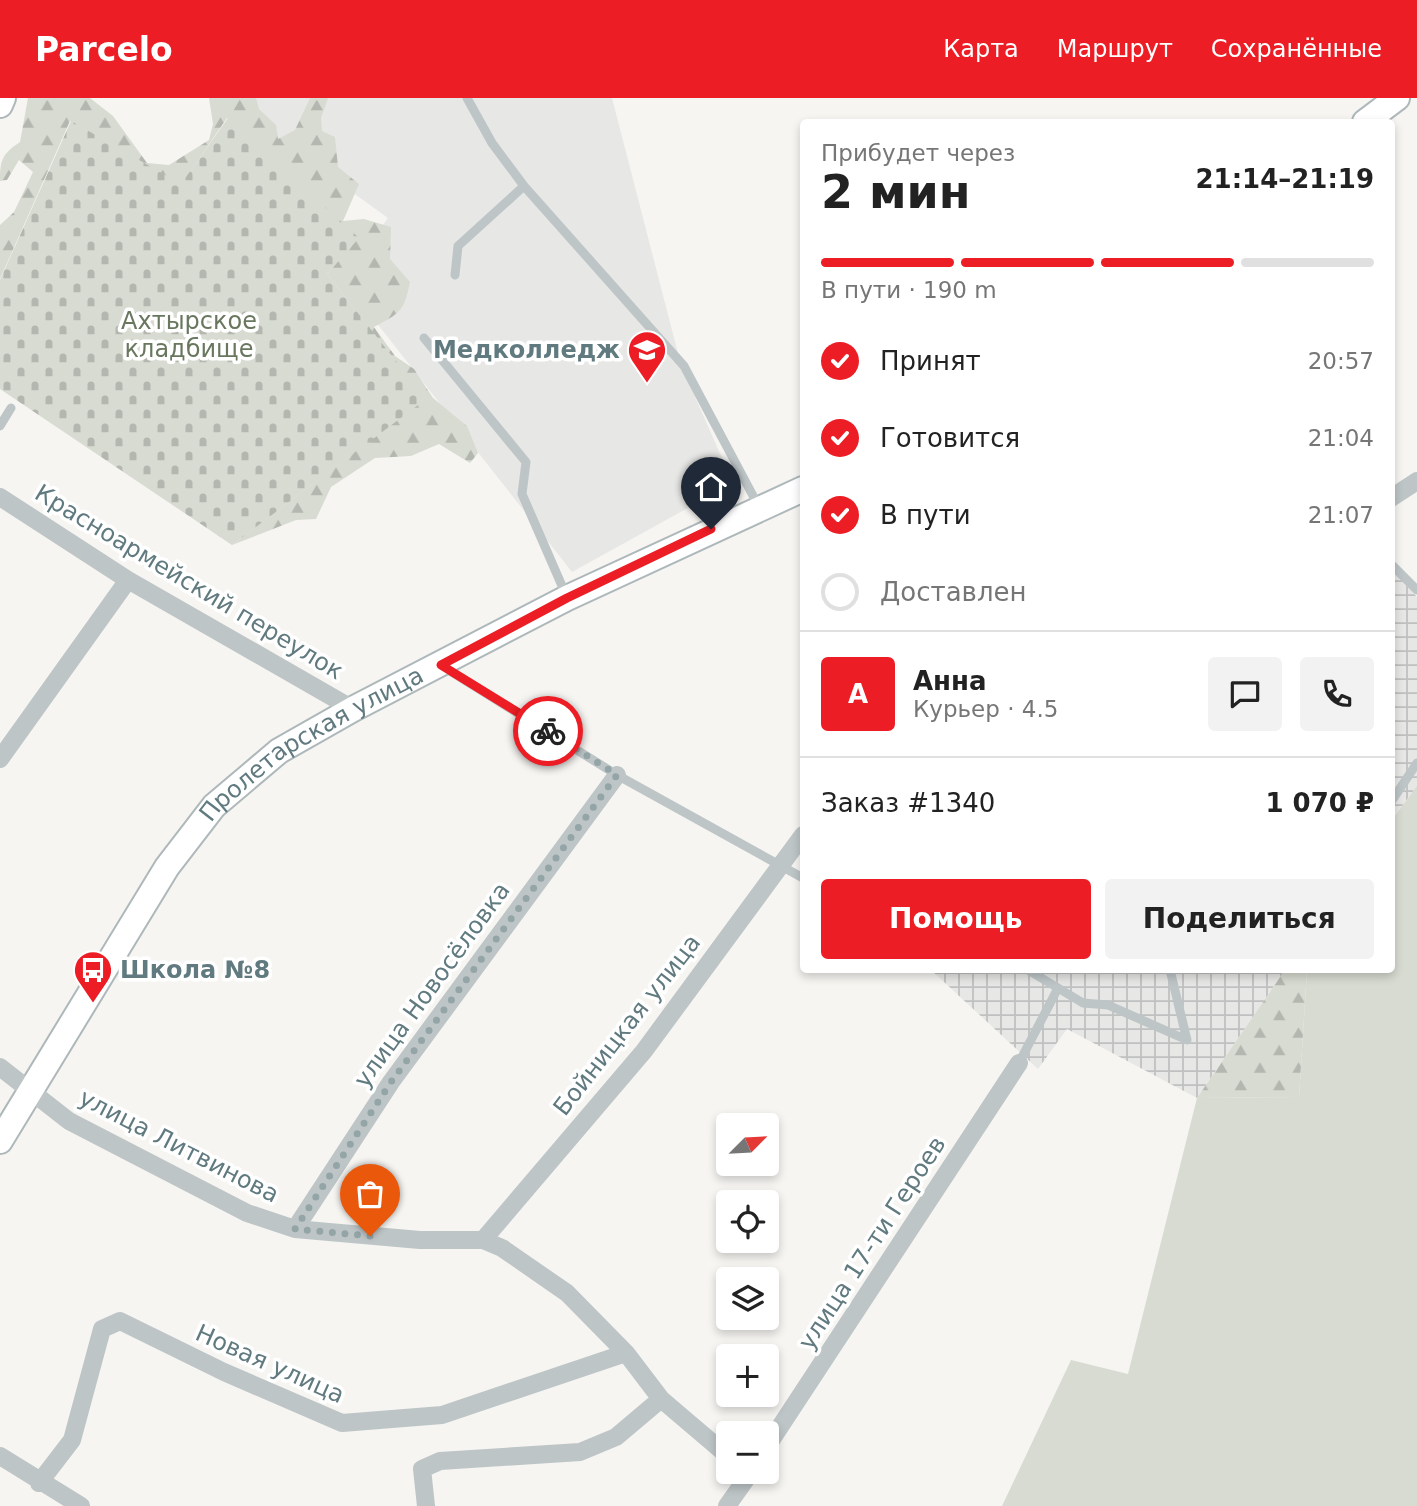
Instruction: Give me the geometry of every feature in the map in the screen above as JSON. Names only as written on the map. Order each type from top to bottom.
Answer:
[{"type":"main road","points":[[0,105],[3,98]]},
{"type":"main road","points":[[1369,119],[1397,98]]},
{"type":"main road","name":"Пролетарская улица","points":[[0,1141],[167,867],[214,806],[278,751],[567,598],[800,490]]},
{"type":"street","points":[[1395,495],[1417,481]]},
{"type":"street","name":"Красноармейский переулок","points":[[0,497],[128,580],[353,709]]},
{"type":"street","points":[[0,759],[128,580]]},
{"type":"street","name":"улица Новосёловка","points":[[295,1229],[398,1072],[617,775]]},
{"type":"street","name":"Бойницкая улица","points":[[483,1240],[644,1051],[800,839]]},
{"type":"street","name":"улица 17-ти Героев","points":[[779,1428],[1019,1063]]},
{"type":"street","name":"улица Литвинова","points":[[0,1067],[69,1121],[247,1213],[295,1229],[420,1240],[483,1240],[502,1248],[567,1293],[626,1353],[661,1399],[716,1446]]},
{"type":"street","name":"Новая улица","points":[[39,1483],[72,1440],[102,1329],[120,1321],[224,1372],[342,1423],[442,1415],[626,1353]]},
{"type":"street","points":[[426,1506],[422,1469],[440,1461],[580,1452],[616,1437],[661,1399]]},
{"type":"street","points":[[0,1456],[39,1483],[81,1506]]},
{"type":"street","points":[[727,1506],[742,1484]]},
{"type":"lane","points":[[467,98],[492,143],[524,186],[684,366],[759,507]]},
{"type":"lane","points":[[455,275],[458,246],[524,186]]},
{"type":"lane","points":[[425,338],[526,462],[522,494],[567,598]]},
{"type":"lane","points":[[0,426],[11,408]]},
{"type":"lane","points":[[1395,568],[1417,590]]},
{"type":"lane","points":[[441,665],[617,775],[800,876]]},
{"type":"lane","points":[[1395,796],[1417,764]]},
{"type":"lane","points":[[1033,973],[1083,1003],[1108,1005],[1187,1040],[1171,973]]},
{"type":"lane","points":[[1019,1063],[1058,988]]},
{"type":"shaded area","points":[[222,98],[612,98],[681,365],[733,483],[572,572],[343,280],[388,218]]},
{"type":"shaded area","points":[[1395,572],[1417,597],[1417,786],[1395,816]]},
{"type":"shaded area","points":[[934,973],[1283,973],[1197,1098],[1067,1029],[1038,1069]]},
{"type":"green space","points":[[28,98],[90,98],[113,116],[147,163],[169,165],[209,140],[213,124],[209,98],[256,98],[259,109],[276,125],[278,139],[295,130],[310,98],[328,98],[321,118],[322,131],[335,137],[338,167],[359,184],[343,221],[364,219],[391,227],[390,259],[410,282],[400,310],[374,327],[395,356],[414,369],[433,398],[467,426],[478,453],[470,463],[439,444],[411,456],[375,458],[331,487],[316,519],[296,520],[232,545],[425,399],[327,274],[358,238],[227,118],[181,185],[70,121],[0,279],[0,225],[14,212],[33,172],[19,160],[7,180],[0,181],[3,158],[20,142]]},
{"type":"green space","name":"Ахтырское кладбище","points":[[228,118],[359,238],[327,274],[426,399],[232,545],[0,389],[0,280],[71,121],[181,184]]},
{"type":"green space","points":[[1417,786],[1417,1506],[1002,1506],[1071,1360],[1128,1374],[1197,1098],[1299,1097],[1307,973],[1395,973],[1395,816]]},
{"type":"green space","points":[[1283,973],[1307,973],[1299,1097],[1197,1098]]},
{"type":"way so far","points":[[370,1236],[295,1229],[391,1082],[617,775],[548,731]]},
{"type":"place","name":"Медколледж","points":[[647,384]]},
{"type":"place","name":"Школа №8","points":[[93,1004]]},
{"type":"route","points":[[548,731],[441,665],[567,598],[711,529]]}]
